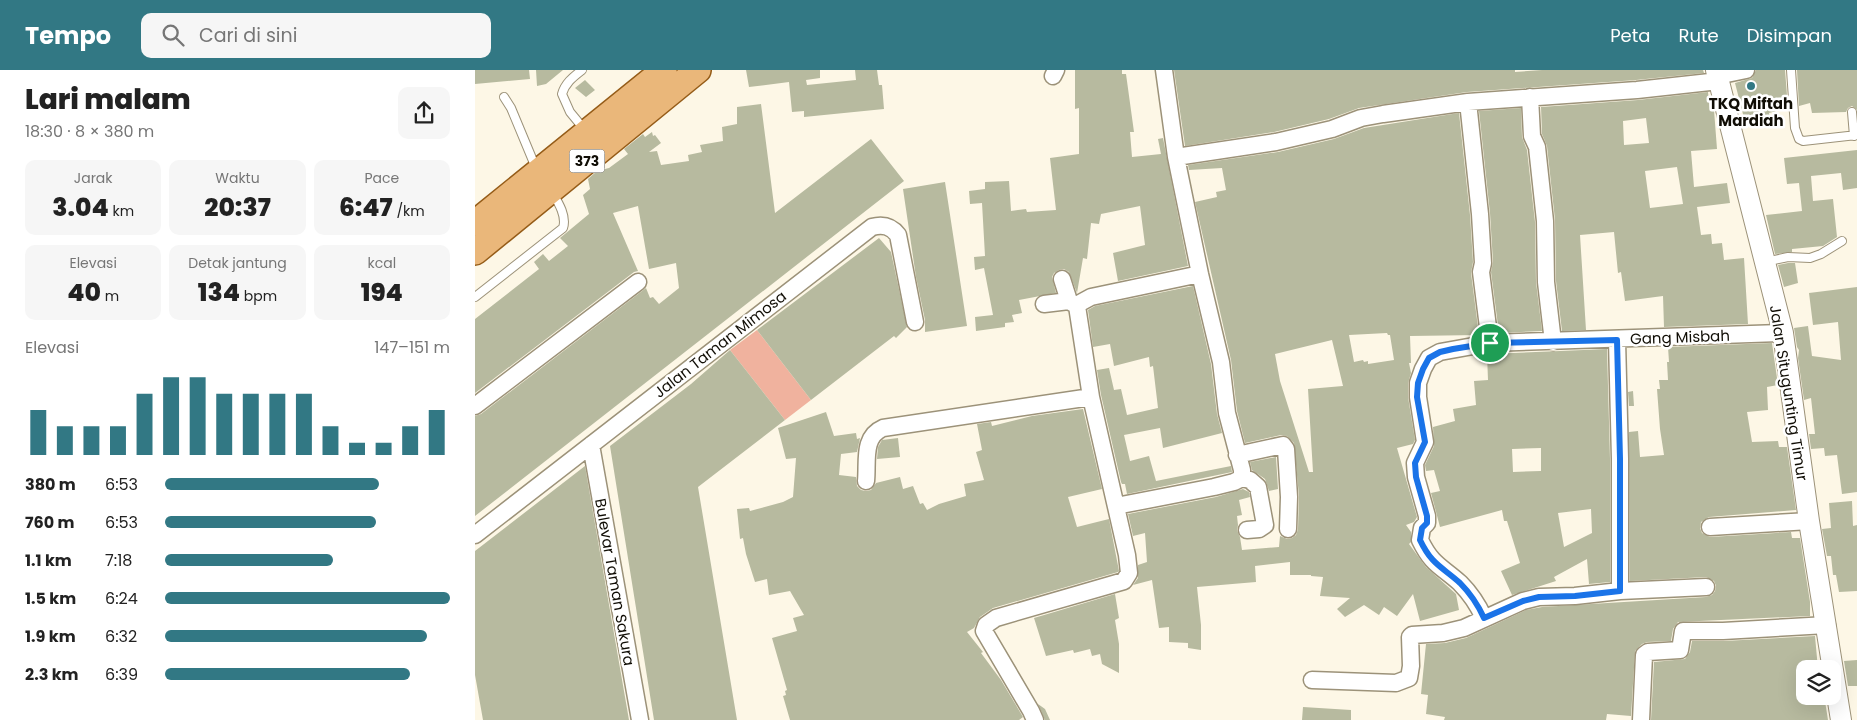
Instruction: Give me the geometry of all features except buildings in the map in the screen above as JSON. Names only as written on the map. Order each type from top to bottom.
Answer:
[{"type":"main road","name":"373","points":[[475,252],[544,182],[587,132],[664,70]]},
{"type":"main road","name":"373","points":[[475,223],[544,182],[698,70]]},
{"type":"street","points":[[1164,70],[1176,157],[1200,274],[1221,362],[1227,413],[1242,478]]},
{"type":"street","points":[[1176,157],[1276,142],[1332,129],[1361,118],[1383,114],[1468,102],[1637,90],[1746,70]]},
{"type":"street","name":"Jalan Situgunting Timur","points":[[1717,76],[1783,334],[1809,522],[1841,720]]},
{"type":"street","points":[[1530,97],[1532,136],[1537,147],[1545,221],[1546,282],[1553,342]]},
{"type":"street","points":[[1468,102],[1480,214],[1483,263],[1481,272],[1490,343]]},
{"type":"street","name":"Jalan Taman Mimosa","points":[[475,535],[872,227],[884,225],[898,235],[915,322]]},
{"type":"street","points":[[1044,304],[1080,303],[1091,297],[1200,274]]},
{"type":"street","points":[[1035,720],[984,631],[986,625],[996,618],[1124,581],[1129,573],[1127,555],[1091,397],[1073,304],[1062,279]]},
{"type":"street","points":[[475,406],[638,282]]},
{"type":"street","name":"Gang Misbah","points":[[1484,618],[1477,603],[1460,583],[1433,562],[1420,540],[1422,528],[1427,523],[1427,516],[1416,477],[1415,463],[1425,442],[1417,397],[1418,383],[1429,358],[1440,352],[1490,343],[1783,334]]},
{"type":"street","points":[[1617,340],[1620,459],[1620,591]]},
{"type":"street","points":[[866,480],[867,446],[872,435],[883,428],[1091,397]]},
{"type":"street","name":"Bulevar Taman Sakura","points":[[591,445],[640,720]]},
{"type":"street","points":[[1237,455],[1283,445],[1286,449],[1289,529]]},
{"type":"street","points":[[1116,506],[1170,494],[1214,487],[1242,478],[1250,480],[1258,487],[1265,524],[1259,529],[1247,530]]},
{"type":"street","points":[[1710,527],[1809,522]]},
{"type":"street","points":[[1313,680],[1396,683],[1405,681],[1409,678],[1411,666],[1410,637],[1412,635],[1443,633],[1464,628],[1523,601],[1539,597],[1706,587]]},
{"type":"street","points":[[1641,720],[1645,653],[1680,650],[1683,631],[1723,631],[1827,625]]},
{"type":"lane","points":[[582,70],[570,79],[564,87],[562,94],[570,112],[587,132]]},
{"type":"lane","points":[[1791,70],[1795,128],[1799,139],[1803,141],[1855,135],[1852,112]]},
{"type":"lane","points":[[475,297],[563,228],[564,218],[559,202],[544,182],[511,108],[504,97]]},
{"type":"lane","points":[[1765,262],[1788,257],[1809,258],[1821,254],[1842,241]]},
{"type":"shaded area","points":[[757,330],[811,400],[785,420],[730,350]]},
{"type":"place","name":"TKQ Miftah Mardiah","points":[[1751,86]]},
{"type":"route","points":[[1617,340],[1620,459],[1620,591],[1575,596],[1539,597],[1523,601],[1484,618],[1477,603],[1460,583],[1433,562],[1423,548],[1420,540],[1422,528],[1427,523],[1427,516],[1416,477],[1415,463],[1425,442],[1417,397],[1418,383],[1429,358],[1440,352],[1490,343],[1617,340]]}]
